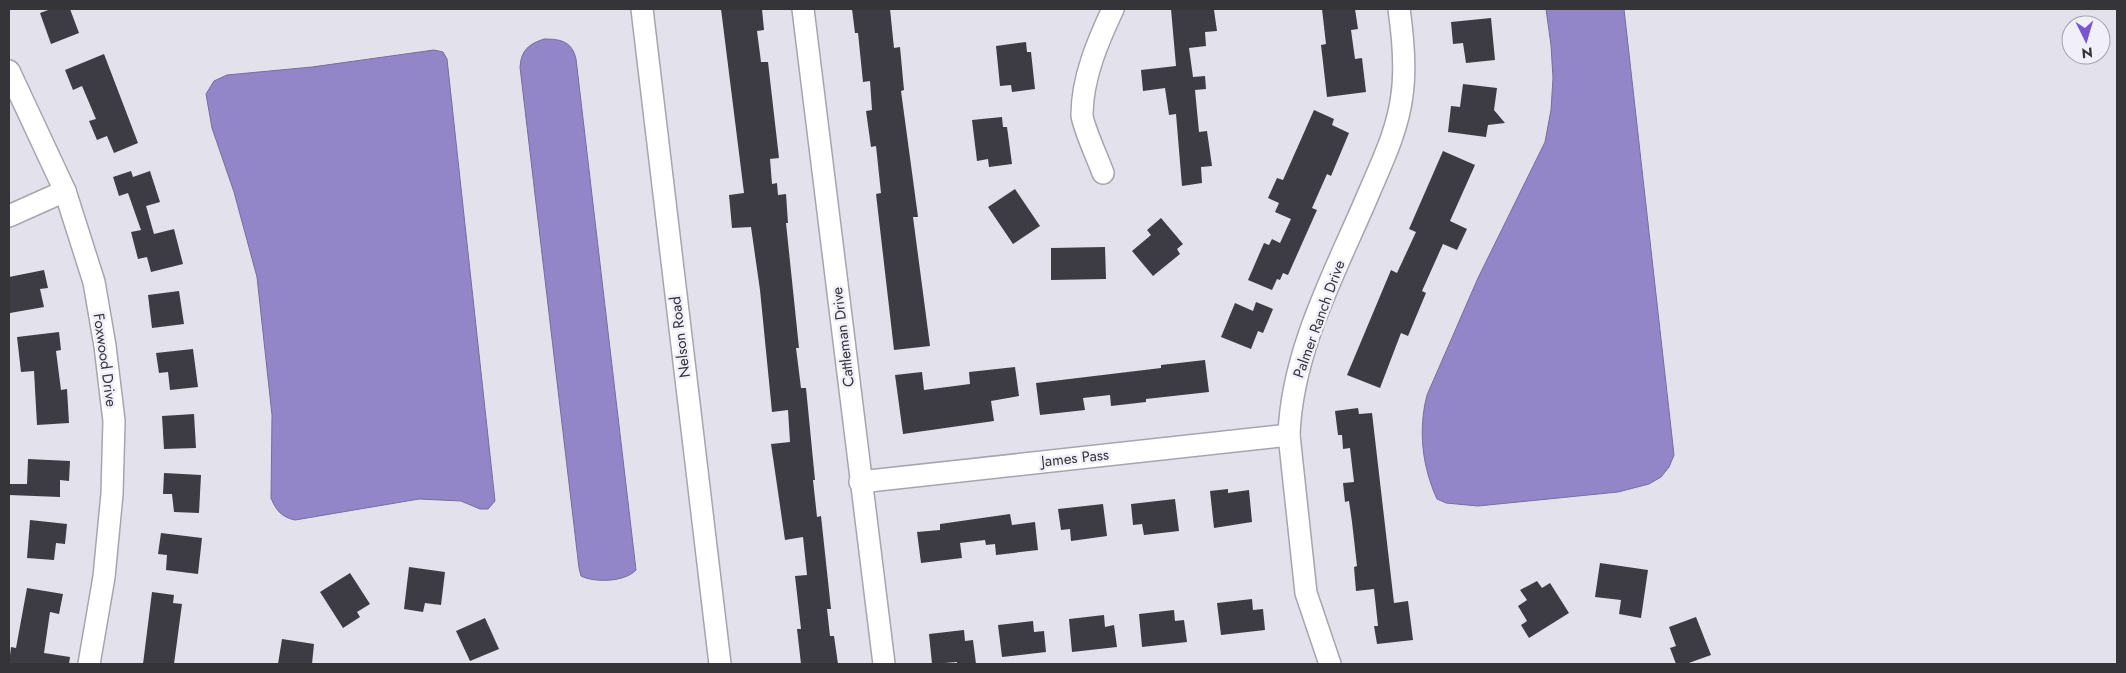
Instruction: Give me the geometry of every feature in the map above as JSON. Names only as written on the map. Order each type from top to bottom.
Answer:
[{"type":"street","name":"Nelson Road","points":[[642,9],[720,664]]},
{"type":"street","name":"Cattleman Drive","points":[[803,9],[884,664]]},
{"type":"street","points":[[1103,172],[1082,116],[1088,76],[1100,37],[1113,9]]},
{"type":"street","name":"Palmer Ranch Drive","points":[[1325,663],[1306,593],[1290,435],[1290,411],[1296,378],[1315,320],[1394,132],[1402,95],[1403,78],[1404,51],[1399,9]]},
{"type":"street","name":"Foxwood Drive","points":[[9,71],[64,191],[94,282],[105,346],[114,421],[111,504],[104,577],[89,664]]},
{"type":"street","points":[[9,216],[64,191]]},
{"type":"street","name":"James Pass","points":[[860,482],[1290,435]]},
{"type":"shaded area","points":[[1546,9],[1624,9],[1674,455],[1669,467],[1661,477],[1649,484],[1618,492],[1478,506],[1446,503],[1437,499],[1428,474],[1422,435],[1424,408],[1427,395],[1478,278],[1545,142],[1551,110],[1553,78]]},
{"type":"shaded area","points":[[544,39],[561,41],[569,45],[576,59],[636,570],[625,577],[610,580],[594,580],[581,576],[579,568],[520,67],[522,56],[527,48]]},
{"type":"shaded area","points":[[434,50],[443,52],[447,59],[495,501],[488,509],[480,509],[461,501],[419,499],[295,520],[290,519],[280,512],[271,498],[272,415],[257,277],[234,192],[212,128],[206,94],[214,81],[227,75],[312,67]]},
{"type":"building","points":[[51,9],[70,9],[79,33],[51,44],[40,13]]},
{"type":"building","points":[[721,9],[762,9],[764,30],[757,31],[761,62],[768,62],[779,158],[770,159],[772,184],[777,183],[778,195],[786,194],[788,223],[786,223],[799,348],[796,348],[801,388],[806,388],[817,517],[821,516],[831,609],[827,609],[830,636],[834,636],[838,664],[801,664],[797,629],[801,629],[795,576],[807,575],[803,537],[785,540],[771,444],[790,442],[788,410],[772,412],[760,290],[751,227],[732,228],[729,195],[744,193]]},
{"type":"building","points":[[852,9],[890,9],[894,48],[900,47],[904,90],[901,91],[918,217],[913,217],[930,346],[894,350],[876,194],[881,193],[876,146],[871,147],[866,111],[872,110],[870,81],[863,82],[858,33],[855,33]]},
{"type":"building","points":[[1171,9],[1214,10],[1217,31],[1205,32],[1206,46],[1189,48],[1193,77],[1205,76],[1206,89],[1195,90],[1199,132],[1207,131],[1212,166],[1201,167],[1202,183],[1182,186],[1176,114],[1169,115],[1165,88],[1143,91],[1141,70],[1176,66]]},
{"type":"building","points":[[1322,9],[1355,9],[1358,29],[1351,30],[1355,59],[1362,58],[1366,92],[1327,97],[1321,45],[1326,44]]},
{"type":"building","points":[[1491,18],[1495,60],[1466,63],[1463,43],[1453,44],[1451,22]]},
{"type":"building","points":[[1026,42],[1027,52],[1031,52],[1035,89],[1012,92],[1011,85],[1000,86],[996,46]]},
{"type":"building","points":[[104,54],[138,143],[114,153],[107,136],[97,140],[89,121],[96,119],[82,86],[73,90],[65,70]]},
{"type":"building","points":[[1463,84],[1497,88],[1494,110],[1505,123],[1488,125],[1486,137],[1448,132],[1451,106],[1460,107]]},
{"type":"building","points":[[1314,110],[1334,119],[1332,125],[1349,133],[1331,176],[1327,174],[1312,208],[1317,210],[1288,275],[1283,273],[1280,280],[1277,279],[1272,290],[1248,280],[1264,243],[1269,245],[1272,239],[1280,243],[1291,219],[1275,212],[1279,203],[1268,198],[1277,178],[1283,180]]},
{"type":"building","points":[[1002,117],[1003,127],[1007,127],[1012,164],[989,167],[988,159],[977,161],[972,120]]},
{"type":"building","points":[[1443,151],[1475,165],[1450,221],[1467,229],[1457,250],[1443,244],[1422,291],[1426,293],[1408,336],[1401,333],[1380,388],[1347,375],[1391,270],[1397,273],[1416,232],[1409,229]]},
{"type":"building","points":[[131,171],[133,177],[150,171],[160,202],[146,206],[154,234],[174,229],[183,264],[151,272],[147,257],[138,259],[131,232],[141,230],[128,193],[119,196],[113,177]]},
{"type":"building","points":[[1015,189],[1040,226],[1013,244],[988,207]]},
{"type":"building","points":[[1161,218],[1183,244],[1177,249],[1180,254],[1153,276],[1132,251],[1151,235],[1147,230]]},
{"type":"building","points":[[1105,247],[1106,279],[1051,280],[1051,248]]},
{"type":"building","points":[[44,270],[48,288],[40,289],[44,307],[10,313],[9,277]]},
{"type":"building","points":[[179,291],[184,324],[152,328],[148,295]]},
{"type":"building","points":[[1256,302],[1273,309],[1263,333],[1258,331],[1251,349],[1221,337],[1235,303],[1253,311]]},
{"type":"building","points":[[59,332],[61,350],[56,351],[61,390],[67,389],[69,423],[37,425],[34,371],[21,372],[17,337]]},
{"type":"building","points":[[193,349],[198,387],[170,390],[168,372],[159,373],[156,353]]},
{"type":"building","points":[[1205,360],[1209,392],[1146,399],[1146,402],[1111,406],[1110,395],[1083,398],[1085,410],[1040,415],[1036,383],[1161,368],[1161,365]]},
{"type":"building","points":[[1015,367],[1019,396],[991,401],[994,421],[903,434],[895,375],[922,372],[924,390],[970,384],[969,372]]},
{"type":"building","points":[[1358,408],[1359,414],[1372,413],[1394,603],[1408,601],[1413,640],[1377,644],[1374,626],[1378,626],[1374,589],[1356,591],[1354,567],[1357,566],[1352,522],[1349,501],[1345,502],[1343,483],[1354,482],[1350,448],[1343,449],[1342,435],[1338,435],[1335,411]]},
{"type":"building","points":[[194,414],[196,448],[164,449],[162,416]]},
{"type":"building","points":[[28,459],[70,461],[69,481],[60,480],[60,497],[9,495],[9,484],[27,484]]},
{"type":"building","points":[[164,473],[201,475],[199,513],[174,512],[172,494],[163,494]]},
{"type":"building","points":[[1228,489],[1228,493],[1249,490],[1252,522],[1214,528],[1210,491]]},
{"type":"building","points":[[1175,499],[1179,531],[1144,535],[1142,524],[1133,525],[1131,504]]},
{"type":"building","points":[[1103,504],[1107,536],[1071,541],[1070,529],[1061,530],[1058,509]]},
{"type":"building","points":[[1010,514],[1012,525],[1035,522],[1038,550],[996,555],[995,544],[986,545],[985,540],[960,543],[962,558],[921,563],[917,532],[940,530],[940,524]]},
{"type":"building","points":[[30,520],[67,524],[65,544],[56,543],[54,560],[27,558]]},
{"type":"building","points":[[161,533],[202,538],[198,574],[166,570],[167,555],[158,554]]},
{"type":"building","points":[[1600,563],[1648,570],[1641,618],[1619,614],[1621,600],[1595,597]]},
{"type":"building","points":[[409,567],[445,572],[441,605],[425,603],[423,612],[404,609]]},
{"type":"building","points":[[350,573],[370,604],[357,612],[360,617],[343,628],[320,592]]},
{"type":"building","points":[[1537,581],[1542,588],[1550,583],[1569,613],[1529,638],[1521,625],[1527,621],[1518,606],[1527,600],[1520,590]]},
{"type":"building","points":[[27,588],[63,594],[59,614],[50,612],[44,653],[70,657],[69,664],[9,664],[11,647],[16,648]]},
{"type":"building","points":[[152,592],[174,595],[173,603],[182,604],[174,664],[143,664]]},
{"type":"building","points":[[1252,599],[1253,610],[1263,609],[1265,630],[1221,635],[1217,603]]},
{"type":"building","points":[[1174,610],[1175,621],[1184,620],[1187,642],[1142,647],[1139,614]]},
{"type":"building","points":[[1104,615],[1105,627],[1114,625],[1117,647],[1072,652],[1069,619]]},
{"type":"building","points":[[1696,617],[1711,655],[1686,664],[1676,664],[1670,648],[1676,646],[1669,627]]},
{"type":"building","points":[[485,618],[499,649],[470,661],[456,631]]},
{"type":"building","points":[[1033,621],[1034,632],[1044,631],[1046,652],[1002,657],[998,625]]},
{"type":"building","points":[[964,630],[965,641],[973,640],[976,664],[957,664],[957,662],[932,664],[929,634]]},
{"type":"building","points":[[282,639],[314,644],[312,664],[278,664]]}]
